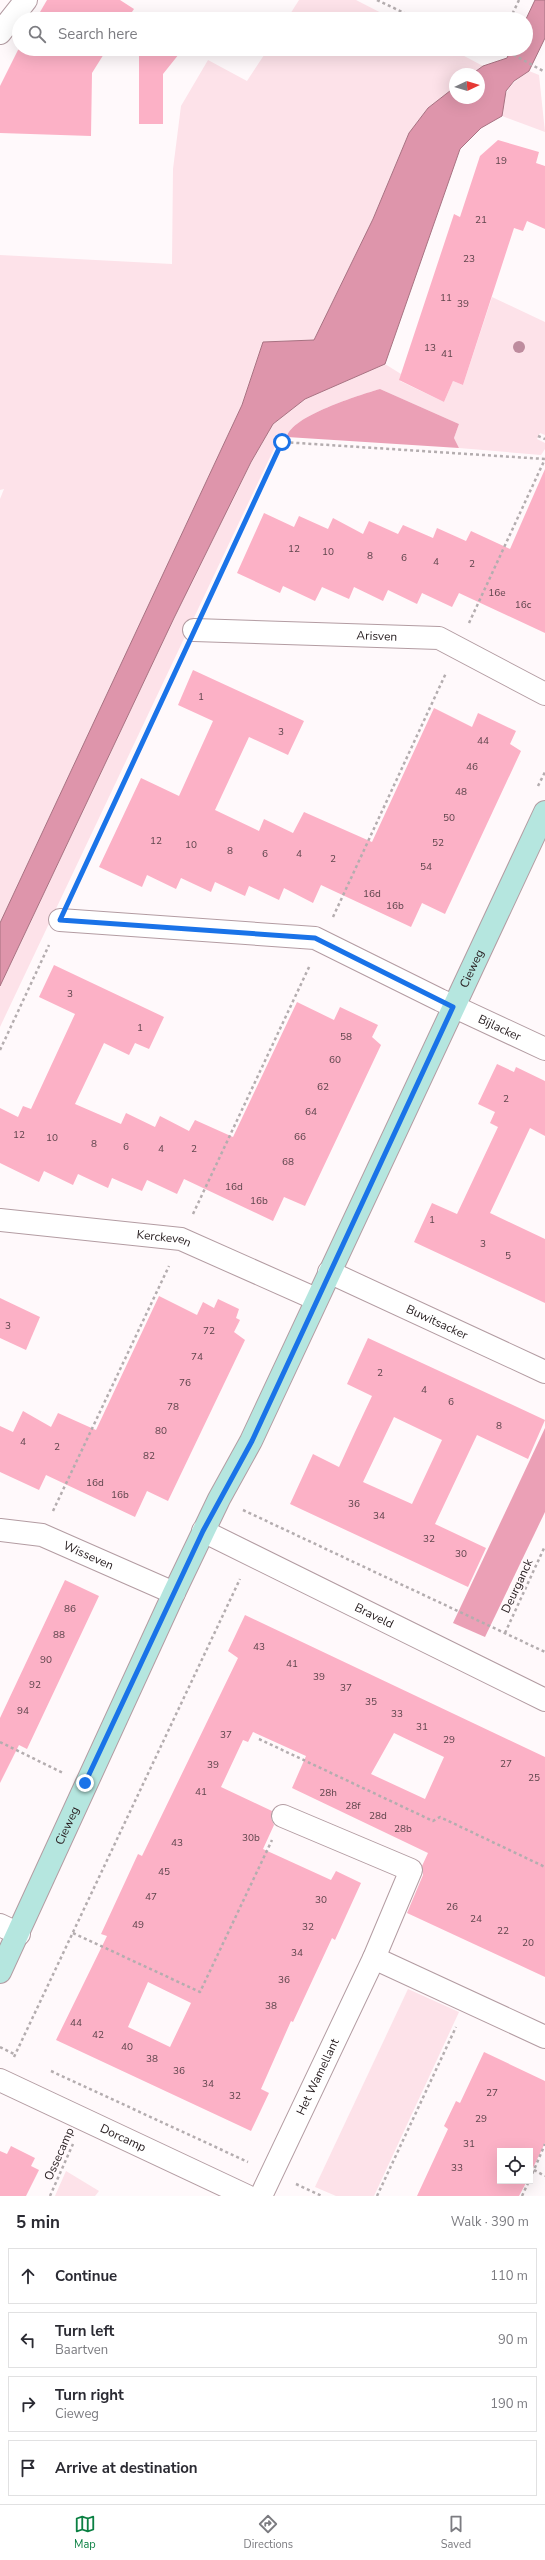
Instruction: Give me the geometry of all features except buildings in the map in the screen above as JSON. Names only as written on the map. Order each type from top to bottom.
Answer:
[{"type":"street","points":[[17,12],[26,0]]},
{"type":"street","points":[[0,33],[12,18]]},
{"type":"street","name":"Arisven","points":[[194,630],[440,638],[545,694]]},
{"type":"street","name":"Cieweg","points":[[0,1972],[9,1930],[85,1783],[203,1531],[219,1499],[252,1441],[316,1299],[545,812]]},
{"type":"street","name":"Bijlacker","points":[[60,920],[315,938],[453,1007],[545,1049]]},
{"type":"street","name":"Kerckeven","points":[[0,1220],[181,1239],[316,1299]]},
{"type":"street","name":"Buwitsacker","points":[[329,1272],[545,1372]]},
{"type":"street","name":"Wisseven","points":[[0,1530],[42,1535],[174,1593]]},
{"type":"street","name":"Braveld","points":[[203,1531],[545,1700]]},
{"type":"street","name":"Het Wamellant","points":[[261,2196],[271,2172],[374,1958],[411,1870],[283,1816]]},
{"type":"street","points":[[374,1958],[467,2003],[545,2037]]},
{"type":"street","name":"Dorcamp","points":[[2,2081],[247,2196]]},
{"type":"path","points":[[377,0],[402,12]]},
{"type":"path","points":[[513,12],[519,0]]},
{"type":"path","points":[[516,56],[545,72]]},
{"type":"path","points":[[538,436],[545,439]]},
{"type":"path","points":[[0,1050],[282,442],[545,459],[322,941],[42,1535]]},
{"type":"path","points":[[219,1499],[545,1652]]},
{"type":"path","name":"Deurganck","points":[[505,1633],[545,1546]]},
{"type":"path","points":[[2,2081],[252,1555]]},
{"type":"path","points":[[259,1739],[433,1821],[440,1818],[545,1867]]},
{"type":"path","points":[[0,1742],[85,1783]]},
{"type":"path","points":[[73,1933],[200,1992],[283,1816]]},
{"type":"path","points":[[378,2196],[467,2003]]},
{"type":"path","points":[[0,2047],[22,2058]]},
{"type":"path","points":[[44,2068],[322,2196]]},
{"type":"path","name":"Ossecamp","points":[[50,2196],[84,2120]]},
{"type":"path","points":[[545,2144],[534,2170],[545,2176]]},
{"type":"path","points":[[522,2196],[527,2184]]},
{"type":"shaded area","points":[[299,0],[356,0],[379,12],[291,12]]},
{"type":"shaded area","points":[[535,0],[545,0],[545,38],[529,71],[514,81],[506,91],[502,116],[481,128],[460,149],[385,364],[305,399],[273,424],[251,462],[174,618],[0,986],[0,923],[242,405],[263,342],[314,340],[373,219],[409,133],[428,108],[449,92],[449,104],[485,104],[485,68],[480,68],[507,58],[508,56],[533,56],[533,12],[529,12]]},
{"type":"shaded area","points":[[263,56],[464,56],[483,66],[480,68],[449,68],[449,92],[428,108],[409,133],[373,219],[314,340],[263,342],[242,405],[0,923],[0,499],[4,489],[0,490],[0,255],[172,264],[173,169],[181,106],[208,60],[247,81]]},
{"type":"shaded area","points":[[529,71],[539,75],[545,132],[502,116],[504,100],[508,89],[516,80]]},
{"type":"shaded area","points":[[492,297],[545,322],[545,435],[540,433],[537,439],[545,443],[545,449],[541,455],[459,448],[454,438],[459,424],[380,389],[343,401],[313,414],[300,421],[291,429],[287,437],[280,436],[0,1027],[0,986],[174,618],[251,462],[273,424],[305,399],[385,364],[401,374],[400,381],[444,402],[453,381],[463,385]]},
{"type":"shaded area","points":[[380,389],[459,424],[454,438],[459,448],[287,437],[291,429],[300,421],[313,414],[343,401]]},
{"type":"shaded area","points":[[545,1428],[545,1512],[485,1637],[453,1623]]},
{"type":"shaded area","points":[[408,1989],[459,2012],[374,2196],[336,2196],[315,2187]]},
{"type":"shaded area","points":[[66,2171],[99,2191],[95,2196],[55,2196]]},
{"type":"route","points":[[85,1783],[203,1531],[234,1469],[252,1441],[453,1007],[315,938],[60,920],[282,442]]}]
